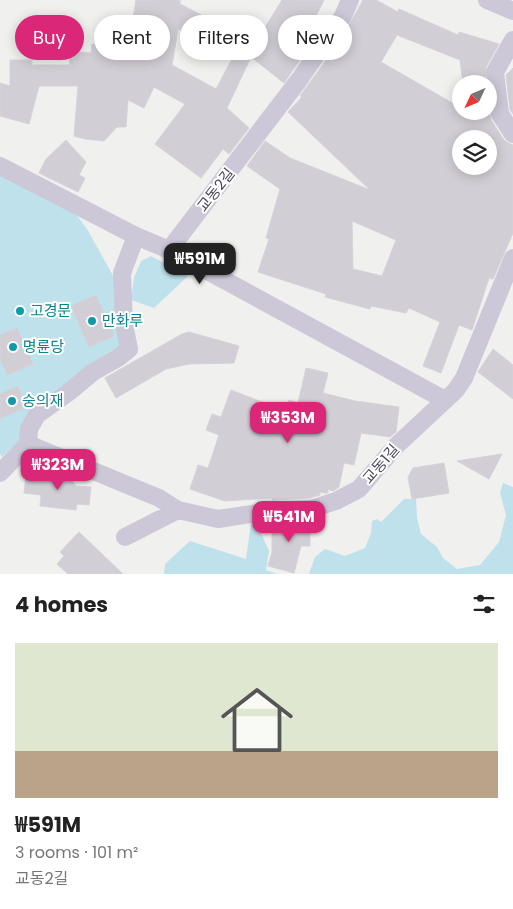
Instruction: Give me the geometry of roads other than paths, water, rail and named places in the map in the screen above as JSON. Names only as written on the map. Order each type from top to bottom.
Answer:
[{"type":"street","name":"교동2길","points":[[170,250],[299,80],[343,16],[350,0]]},
{"type":"street","points":[[487,0],[513,11]]},
{"type":"street","points":[[513,40],[495,72],[500,114],[513,134]]},
{"type":"street","points":[[0,166],[136,236],[170,250],[445,400]]},
{"type":"street","points":[[0,473],[28,444],[29,429],[37,415],[93,372],[118,358],[129,349],[124,324],[122,273],[136,236]]},
{"type":"street","name":"교동1길","points":[[28,444],[159,498],[178,510],[218,519],[271,511],[312,509],[336,500],[360,489],[396,446],[456,390],[464,378],[513,258]]},
{"type":"street","points":[[125,537],[178,510]]},
{"type":"place","name":"고경문","points":[[20,311]]},
{"type":"place","name":"만화루","points":[[92,321]]},
{"type":"place","name":"명륜당","points":[[13,347]]},
{"type":"place","name":"숭의재","points":[[12,401]]}]
